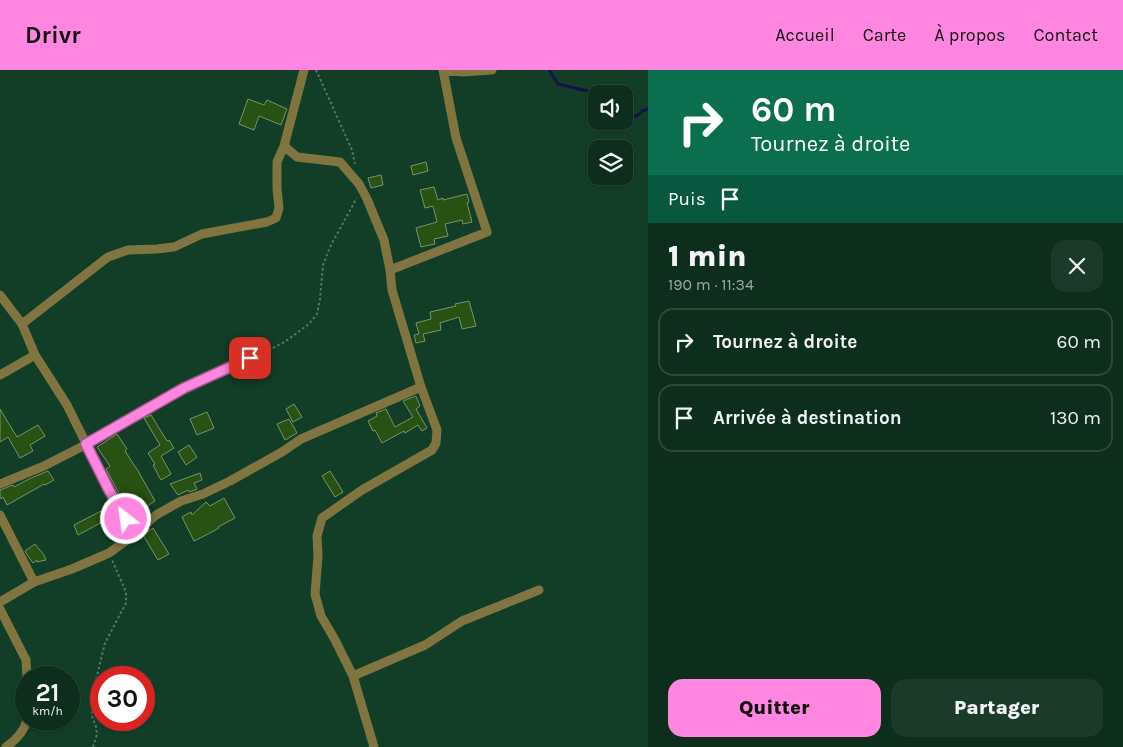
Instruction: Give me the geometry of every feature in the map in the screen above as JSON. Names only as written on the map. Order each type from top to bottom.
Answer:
[{"type":"street","points":[[22,324],[108,257],[128,250],[174,247],[202,234],[267,222],[276,218],[279,208],[277,162],[284,146],[304,70]]},
{"type":"street","points":[[390,270],[487,232],[456,138],[444,70],[463,72],[492,70]]},
{"type":"street","points":[[284,146],[296,158],[340,162],[359,184],[384,240],[392,290],[421,387],[437,430],[436,443],[432,450],[362,490],[322,518],[317,536],[318,556],[315,594],[321,616],[354,676],[374,747]]},
{"type":"street","points":[[0,295],[22,324],[35,355],[67,405],[109,490],[135,534]]},
{"type":"street","points":[[0,484],[44,466],[184,388],[266,351]]},
{"type":"street","points":[[0,375],[35,355]]},
{"type":"street","points":[[0,602],[34,582],[72,569],[109,553],[135,534],[156,515],[181,501],[203,494],[230,481],[301,440],[421,387]]},
{"type":"street","points":[[0,515],[34,582]]},
{"type":"street","points":[[354,676],[425,645],[462,621],[539,590]]},
{"type":"street","points":[[0,609],[26,660],[26,666]]},
{"type":"street","points":[[6,747],[17,739],[22,731]]},
{"type":"path","points":[[316,70],[352,150],[355,165]]},
{"type":"path","points":[[266,351],[286,341],[309,324],[317,314],[324,265],[330,247],[354,203],[359,184]]},
{"type":"path","points":[[93,747],[97,734],[92,716],[92,700],[105,642],[126,603],[126,592],[109,553]]},
{"type":"building","points":[[248,99],[264,105],[267,100],[287,109],[281,125],[259,116],[254,130],[239,124]]},
{"type":"building","points":[[426,162],[428,171],[413,175],[411,166]]},
{"type":"building","points":[[381,175],[383,185],[371,188],[368,178]]},
{"type":"building","points":[[434,187],[438,200],[467,194],[469,202],[467,203],[472,222],[463,224],[462,220],[445,224],[448,236],[434,239],[435,244],[421,247],[416,228],[437,222],[433,206],[425,208],[420,190]]},
{"type":"building","points":[[469,301],[476,326],[462,329],[459,317],[440,323],[441,330],[423,334],[425,341],[416,343],[414,335],[419,334],[416,323],[431,319],[430,312]]},
{"type":"building","points":[[416,396],[420,406],[416,409],[427,428],[422,431],[418,425],[382,443],[368,421],[377,416],[376,413],[386,409],[395,427],[413,417],[403,401]]},
{"type":"building","points":[[294,404],[302,417],[293,422],[286,409]]},
{"type":"building","points":[[0,409],[17,437],[38,425],[45,436],[30,445],[33,451],[20,458],[8,437],[0,442]]},
{"type":"building","points":[[207,412],[214,428],[197,435],[190,419]]},
{"type":"building","points":[[151,415],[167,441],[169,440],[174,448],[161,456],[171,474],[161,480],[153,465],[155,464],[148,453],[160,445],[144,418]]},
{"type":"building","points":[[289,419],[297,433],[285,440],[277,424]]},
{"type":"building","points":[[117,434],[155,501],[143,509],[134,494],[123,501],[106,469],[110,466],[97,447]]},
{"type":"building","points":[[189,445],[197,457],[186,465],[178,452]]},
{"type":"building","points":[[48,471],[54,480],[7,505],[3,497],[0,499],[0,490],[13,485],[14,487]]},
{"type":"building","points":[[330,471],[343,492],[335,497],[322,476]]},
{"type":"building","points":[[200,473],[202,480],[194,483],[197,489],[195,490],[189,492],[188,490],[178,495],[170,484]]},
{"type":"building","points":[[224,498],[235,518],[194,541],[182,517],[191,512],[192,515],[206,502],[210,506]]},
{"type":"building","points":[[101,511],[106,520],[78,535],[74,525]]},
{"type":"building","points":[[153,528],[169,554],[158,560],[143,535]]},
{"type":"building","points":[[35,544],[46,560],[37,562],[37,560],[33,563],[28,556],[25,551]]},
{"type":"waterway","points":[[549,70],[558,84],[588,91]]},
{"type":"waterway","points":[[633,116],[637,116],[642,111],[648,109]]},
{"type":"route","points":[[126,519],[86,444],[184,388],[250,358]]}]
